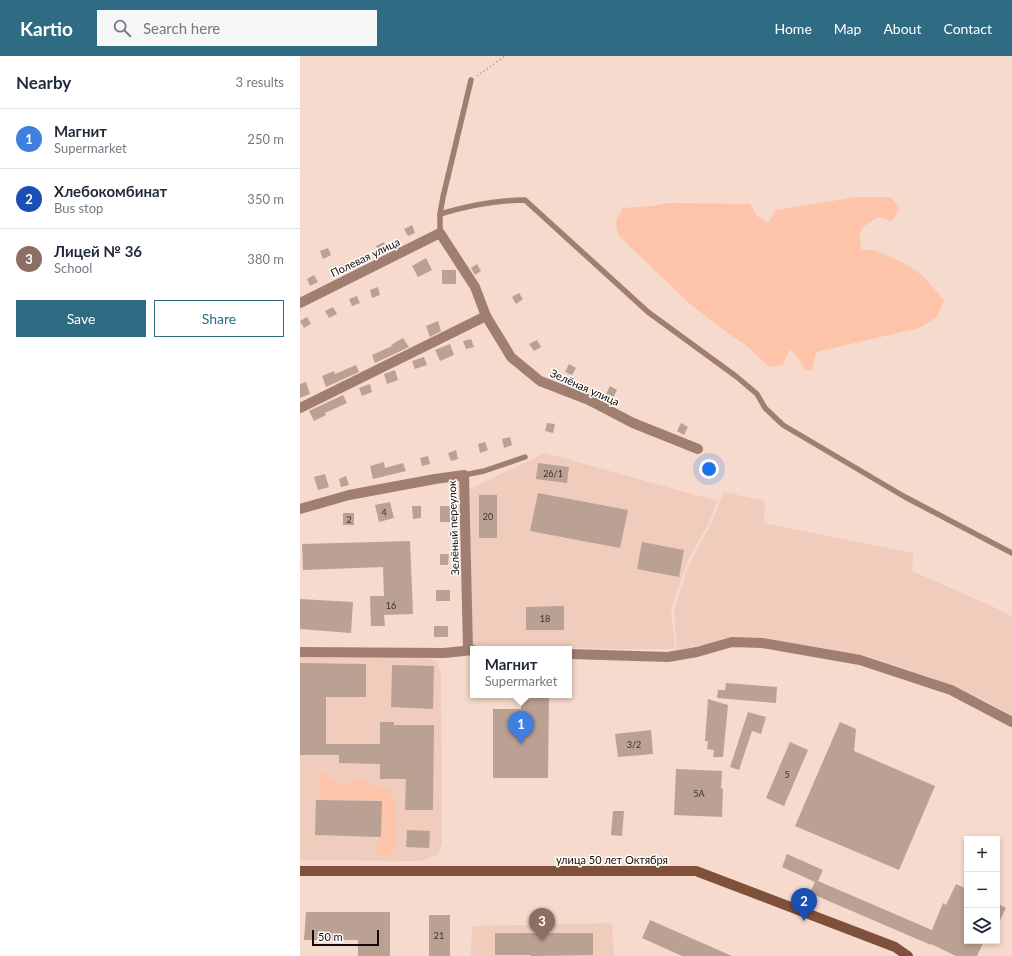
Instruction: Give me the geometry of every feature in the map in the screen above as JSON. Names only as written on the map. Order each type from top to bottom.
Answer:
[{"type":"street","name":"Полевая улица","points":[[300,303],[440,234]]},
{"type":"street","name":"Зелёная улица","points":[[440,234],[475,287],[486,316],[511,358],[540,381],[588,400],[633,423],[698,449]]},
{"type":"street","points":[[300,408],[486,316]]},
{"type":"street","name":"Зелёный переулок","points":[[300,510],[349,495],[435,478],[464,475],[470,650]]},
{"type":"street","points":[[572,654],[668,657],[697,652],[732,642],[769,645],[860,660],[951,690],[1012,722]]},
{"type":"street","points":[[300,652],[444,653],[470,650]]},
{"type":"street","name":"улица 50 лет Октября","points":[[300,871],[696,871],[895,947],[908,956]]},
{"type":"lane","points":[[440,234],[440,214],[471,80]]},
{"type":"lane","points":[[440,214],[462,208],[513,200],[525,200],[648,312],[737,377],[757,394],[766,408],[783,425],[905,497],[1012,553]]},
{"type":"lane","points":[[464,475],[484,471],[525,457]]},
{"type":"path","points":[[471,80],[482,74],[505,56]]},
{"type":"shaded area","points":[[857,197],[890,197],[900,208],[892,221],[878,217],[864,226],[860,237],[861,249],[877,251],[908,265],[924,277],[944,300],[937,317],[919,328],[816,352],[812,371],[805,370],[790,349],[783,365],[769,367],[747,346],[689,303],[619,236],[616,224],[617,218],[623,208],[652,206],[668,203],[750,204],[757,216],[768,223],[776,210]]},
{"type":"shaded area","points":[[545,453],[717,501],[709,523],[688,560],[671,610],[675,649],[611,649],[572,648],[572,646],[472,645],[470,489]]},
{"type":"shaded area","points":[[724,492],[765,501],[764,523],[913,553],[912,571],[998,609],[1012,617],[1012,716],[988,702],[933,678],[868,656],[741,638],[677,650],[674,609],[690,562],[711,524]]},
{"type":"shaded area","points":[[300,655],[429,658],[438,664],[441,673],[442,843],[438,855],[420,861],[300,860]]},
{"type":"shaded area","points":[[323,772],[331,781],[343,784],[351,784],[363,777],[372,785],[383,787],[391,792],[396,813],[396,835],[394,852],[392,856],[379,855],[377,853],[376,843],[382,836],[382,800],[324,799],[320,796],[320,774]]},
{"type":"shaded area","points":[[612,923],[614,956],[471,956],[472,926]]},
{"type":"building","points":[[412,225],[415,233],[408,236],[404,229]]},
{"type":"building","points":[[384,242],[387,250],[380,253],[376,246]]},
{"type":"building","points":[[328,248],[331,255],[323,259],[320,251]]},
{"type":"building","points":[[426,258],[432,270],[418,277],[412,266]]},
{"type":"building","points":[[477,264],[481,271],[475,275],[471,268]]},
{"type":"building","points":[[442,270],[456,270],[456,284],[442,284]]},
{"type":"building","points":[[314,275],[318,282],[310,286],[307,279]]},
{"type":"building","points":[[378,287],[380,295],[372,298],[370,290]]},
{"type":"building","points":[[519,293],[523,299],[516,304],[512,297]]},
{"type":"building","points":[[357,296],[360,303],[352,306],[349,299]]},
{"type":"building","points":[[333,307],[337,314],[329,318],[325,311]]},
{"type":"building","points":[[307,317],[311,324],[304,328],[300,321]]},
{"type":"building","points":[[438,321],[441,331],[430,337],[426,326]]},
{"type":"building","points":[[403,338],[409,347],[375,363],[372,355],[392,346],[391,345]]},
{"type":"building","points":[[471,339],[474,347],[466,349],[463,341]]},
{"type":"building","points":[[537,340],[541,347],[534,351],[529,344]]},
{"type":"building","points":[[450,344],[454,355],[440,361],[435,350]]},
{"type":"building","points":[[424,357],[427,365],[415,369],[412,361]]},
{"type":"building","points":[[569,364],[576,368],[572,375],[565,372]]},
{"type":"building","points":[[356,365],[359,372],[326,387],[322,376],[334,371],[335,374]]},
{"type":"building","points":[[395,370],[398,380],[387,384],[384,374]]},
{"type":"building","points":[[306,382],[310,394],[300,398],[300,384]]},
{"type":"building","points":[[370,384],[372,392],[362,396],[359,388]]},
{"type":"building","points":[[610,386],[617,390],[613,398],[606,394]]},
{"type":"building","points":[[343,395],[347,403],[325,413],[326,415],[314,421],[309,411]]},
{"type":"building","points":[[547,423],[555,424],[553,433],[545,431]]},
{"type":"building","points":[[681,423],[688,427],[684,435],[677,431]]},
{"type":"building","points":[[510,437],[512,445],[504,448],[502,439]]},
{"type":"building","points":[[485,442],[488,450],[480,453],[478,444]]},
{"type":"building","points":[[456,450],[458,459],[451,461],[448,453]]},
{"type":"building","points":[[428,456],[430,464],[422,466],[420,458]]},
{"type":"building","points":[[384,462],[385,468],[403,463],[406,471],[373,479],[370,466]]},
{"type":"building","points":[[538,463],[569,467],[567,483],[536,479]]},
{"type":"building","points":[[325,474],[329,487],[318,490],[314,477]]},
{"type":"building","points":[[346,476],[349,485],[341,487],[339,479]]},
{"type":"building","points":[[538,493],[628,510],[620,548],[530,531]]},
{"type":"building","points":[[479,495],[497,495],[497,538],[479,538]]},
{"type":"building","points":[[390,502],[394,518],[379,522],[375,505]]},
{"type":"building","points":[[412,506],[421,506],[421,518],[413,519]]},
{"type":"building","points":[[440,506],[450,506],[450,522],[440,522]]},
{"type":"building","points":[[343,513],[354,513],[354,525],[343,525]]},
{"type":"building","points":[[410,541],[413,614],[384,615],[385,626],[371,626],[370,596],[384,596],[383,567],[303,570],[302,544]]},
{"type":"building","points":[[642,542],[684,550],[679,577],[637,569]]},
{"type":"building","points":[[440,554],[449,554],[448,565],[440,565]]},
{"type":"building","points":[[436,590],[450,590],[450,601],[436,601]]},
{"type":"building","points":[[300,599],[353,602],[351,633],[300,629]]},
{"type":"building","points":[[564,606],[564,630],[526,630],[526,607]]},
{"type":"building","points":[[434,626],[448,626],[448,637],[434,637]]},
{"type":"building","points":[[300,663],[366,664],[366,697],[326,697],[326,744],[380,744],[380,722],[394,722],[394,725],[434,725],[433,810],[405,810],[406,779],[380,779],[380,764],[339,763],[339,755],[300,755]]},
{"type":"building","points":[[392,665],[434,666],[433,709],[391,707]]},
{"type":"building","points":[[726,683],[777,687],[776,703],[717,698],[718,690],[725,690]]},
{"type":"building","points":[[521,698],[549,698],[548,778],[493,778],[493,709],[521,709]]},
{"type":"building","points":[[708,699],[728,705],[723,757],[713,757],[714,750],[707,749],[708,741],[705,741]]},
{"type":"building","points":[[748,712],[766,717],[761,734],[752,731],[739,770],[730,767]]},
{"type":"building","points":[[840,722],[856,729],[854,751],[935,786],[899,870],[795,826]]},
{"type":"building","points":[[651,730],[653,754],[618,757],[615,734]]},
{"type":"building","points":[[790,742],[808,750],[784,806],[766,798]]},
{"type":"building","points":[[676,769],[722,771],[722,817],[674,815]]},
{"type":"building","points":[[316,800],[382,801],[381,837],[315,835]]},
{"type":"building","points":[[613,811],[624,811],[622,836],[611,835]]},
{"type":"building","points":[[407,830],[430,831],[429,848],[406,847]]},
{"type":"building","points":[[787,854],[823,870],[818,881],[932,930],[943,903],[946,905],[956,884],[964,888],[964,944],[983,944],[977,956],[956,956],[810,893],[815,882],[782,867]]},
{"type":"building","points":[[1000,905],[1006,908],[1000,920]]},
{"type":"building","points":[[306,912],[390,912],[390,956],[358,956],[358,940],[304,940]]},
{"type":"building","points":[[429,915],[450,915],[450,956],[429,956]]},
{"type":"building","points":[[650,920],[732,956],[682,956],[642,938]]},
{"type":"building","points":[[495,933],[593,933],[593,955],[495,955]]},
{"type":"place","name":"Магнит","points":[[521,744]]},
{"type":"place","name":"Хлебокомбинат","points":[[804,921]]},
{"type":"place","name":"Лицей № 36","points":[[542,941]]}]
